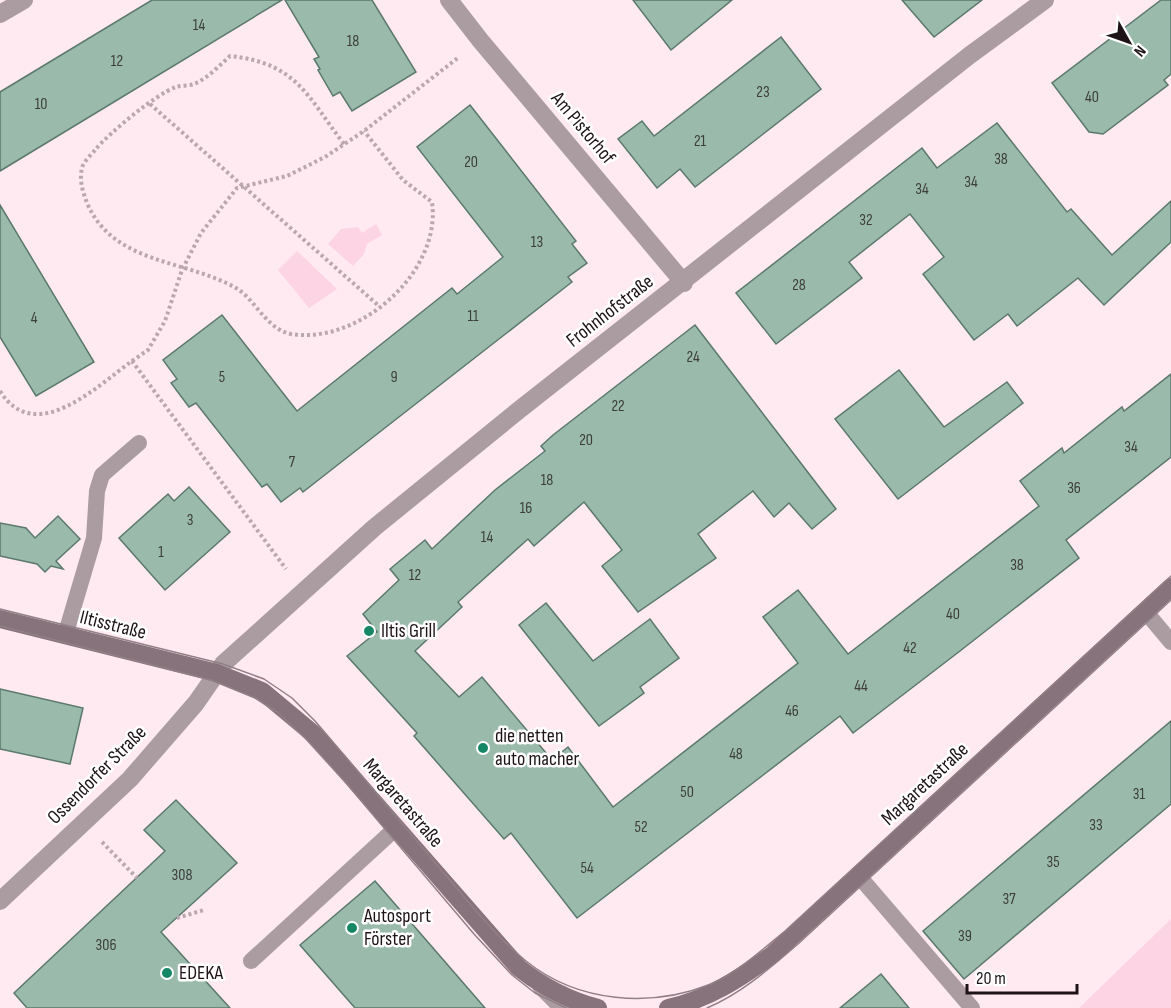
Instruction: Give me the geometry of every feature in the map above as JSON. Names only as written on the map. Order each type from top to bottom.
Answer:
[{"type":"street","points":[[0,14],[24,0]]},
{"type":"street","name":"Am Pistorhof","points":[[449,0],[684,283]]},
{"type":"street","name":"Frohnhofstraße","points":[[217,673],[248,641],[375,527],[519,410],[684,283],[970,55],[1045,0]]},
{"type":"street","name":"Margaretastraße","points":[[668,1008],[697,1004],[735,982],[772,955],[1171,587]]},
{"type":"street","name":"Iltisstraße","points":[[0,619],[217,673]]},
{"type":"street","name":"Ossendorfer Straße","points":[[0,901],[130,779],[196,703],[217,673]]},
{"type":"street","name":"Margaretastraße","points":[[217,673],[262,691],[283,706],[316,736],[481,928],[519,968],[563,1008]]},
{"type":"street","name":"Margaretastraße","points":[[540,985],[567,998],[598,1008]]},
{"type":"lane","points":[[65,636],[94,538],[97,491],[102,475],[140,443]]},
{"type":"lane","points":[[1145,611],[1171,642]]},
{"type":"lane","points":[[251,961],[396,828]]},
{"type":"lane","points":[[858,875],[972,1008]]},
{"type":"path","points":[[132,362],[148,350],[165,321],[182,270],[201,233],[237,188],[287,176],[344,144],[364,131],[480,40]]},
{"type":"path","points":[[344,144],[300,84],[284,71],[254,58],[230,56],[213,72],[194,84],[176,87],[110,132],[81,166],[81,189],[93,216],[113,237],[140,255],[213,278],[238,289],[270,323],[289,333],[319,335],[346,326],[379,306],[398,290],[421,261],[434,215],[432,202],[403,180],[364,131]]},
{"type":"path","points":[[150,104],[379,306]]},
{"type":"path","points":[[84,822],[137,878]]},
{"type":"path","points":[[177,918],[204,910]]},
{"type":"shaded area","points":[[376,224],[382,235],[367,244],[364,254],[353,266],[328,244],[341,229],[358,227],[362,233]]},
{"type":"shaded area","points":[[297,251],[337,289],[309,308],[278,270]]},
{"type":"shaded area","points":[[1171,919],[1171,1008],[1079,1008]]},
{"type":"building","points":[[152,0],[282,0],[0,171],[0,92]]},
{"type":"building","points":[[285,0],[372,0],[416,72],[352,111],[340,92],[333,96],[314,59],[319,57]]},
{"type":"building","points":[[633,0],[732,0],[671,50]]},
{"type":"building","points":[[902,0],[982,0],[934,37]]},
{"type":"building","points":[[1161,0],[1171,0],[1171,74],[1164,80],[1168,85],[1103,134],[1089,132],[1052,83]]},
{"type":"building","points":[[781,37],[821,89],[695,187],[680,169],[657,188],[618,139],[642,121],[654,136]]},
{"type":"building","points":[[470,105],[576,241],[572,244],[587,263],[568,277],[572,282],[303,492],[300,488],[281,502],[267,484],[262,487],[196,403],[189,407],[171,383],[177,379],[163,360],[222,315],[297,411],[452,288],[457,294],[503,257],[417,147]]},
{"type":"building","points":[[997,123],[1067,212],[1071,209],[1112,255],[1171,201],[1171,242],[1104,305],[1078,278],[1017,326],[1008,314],[974,340],[923,274],[944,257],[910,214],[849,262],[862,278],[776,344],[736,293],[922,148],[937,168]]},
{"type":"building","points":[[0,205],[94,362],[36,396],[0,337]]},
{"type":"building","points":[[695,325],[836,509],[812,529],[789,503],[774,517],[753,491],[698,534],[716,558],[638,612],[602,566],[622,550],[584,502],[534,546],[528,539],[458,602],[462,607],[415,651],[459,697],[482,677],[552,760],[568,747],[613,807],[798,663],[763,617],[798,590],[848,654],[1039,506],[1020,481],[1062,448],[1064,453],[1122,407],[1124,411],[1171,374],[1171,457],[1066,540],[1079,558],[960,651],[853,733],[840,716],[577,918],[511,833],[504,839],[414,736],[417,733],[347,656],[377,632],[363,614],[399,580],[390,569],[425,540],[432,549],[495,490],[545,451],[541,446],[553,435]]},
{"type":"building","points":[[899,370],[944,427],[1007,382],[1023,403],[898,499],[835,419]]},
{"type":"building","points":[[189,487],[230,532],[165,590],[119,538],[168,494],[174,501]]},
{"type":"building","points":[[58,516],[80,539],[56,561],[63,569],[51,566],[45,572],[37,564],[0,556],[0,523],[26,528],[35,538]]},
{"type":"building","points":[[546,603],[593,661],[650,619],[679,658],[640,687],[644,693],[599,726],[519,625]]},
{"type":"building","points":[[0,689],[83,708],[70,764],[0,749]]},
{"type":"building","points":[[1171,721],[1171,804],[964,979],[923,931]]},
{"type":"building","points":[[176,800],[237,863],[161,932],[230,1008],[27,1008],[14,993],[165,851],[144,830]]},
{"type":"building","points":[[375,881],[485,1008],[355,1008],[300,945]]},
{"type":"building","points":[[881,974],[909,1008],[840,1008]]},
{"type":"tram line","points":[[0,609],[223,664],[264,679],[292,698],[315,721],[482,918],[526,961],[546,975],[568,986],[592,993],[640,998],[688,992],[711,984],[741,967],[759,953],[1171,576]]},
{"type":"tram line","points":[[707,1008],[743,988],[798,944],[1171,600]]},
{"type":"tram line","points":[[0,626],[211,680],[255,698],[277,712],[305,738],[346,783],[474,934],[512,975],[535,993],[566,1008]]},
{"type":"place","name":"Iltis Grill","points":[[369,631]]},
{"type":"place","name":"die netten auto macher","points":[[483,748]]},
{"type":"place","name":"Autosport Förster","points":[[352,928]]},
{"type":"place","name":"EDEKA","points":[[167,973]]}]
